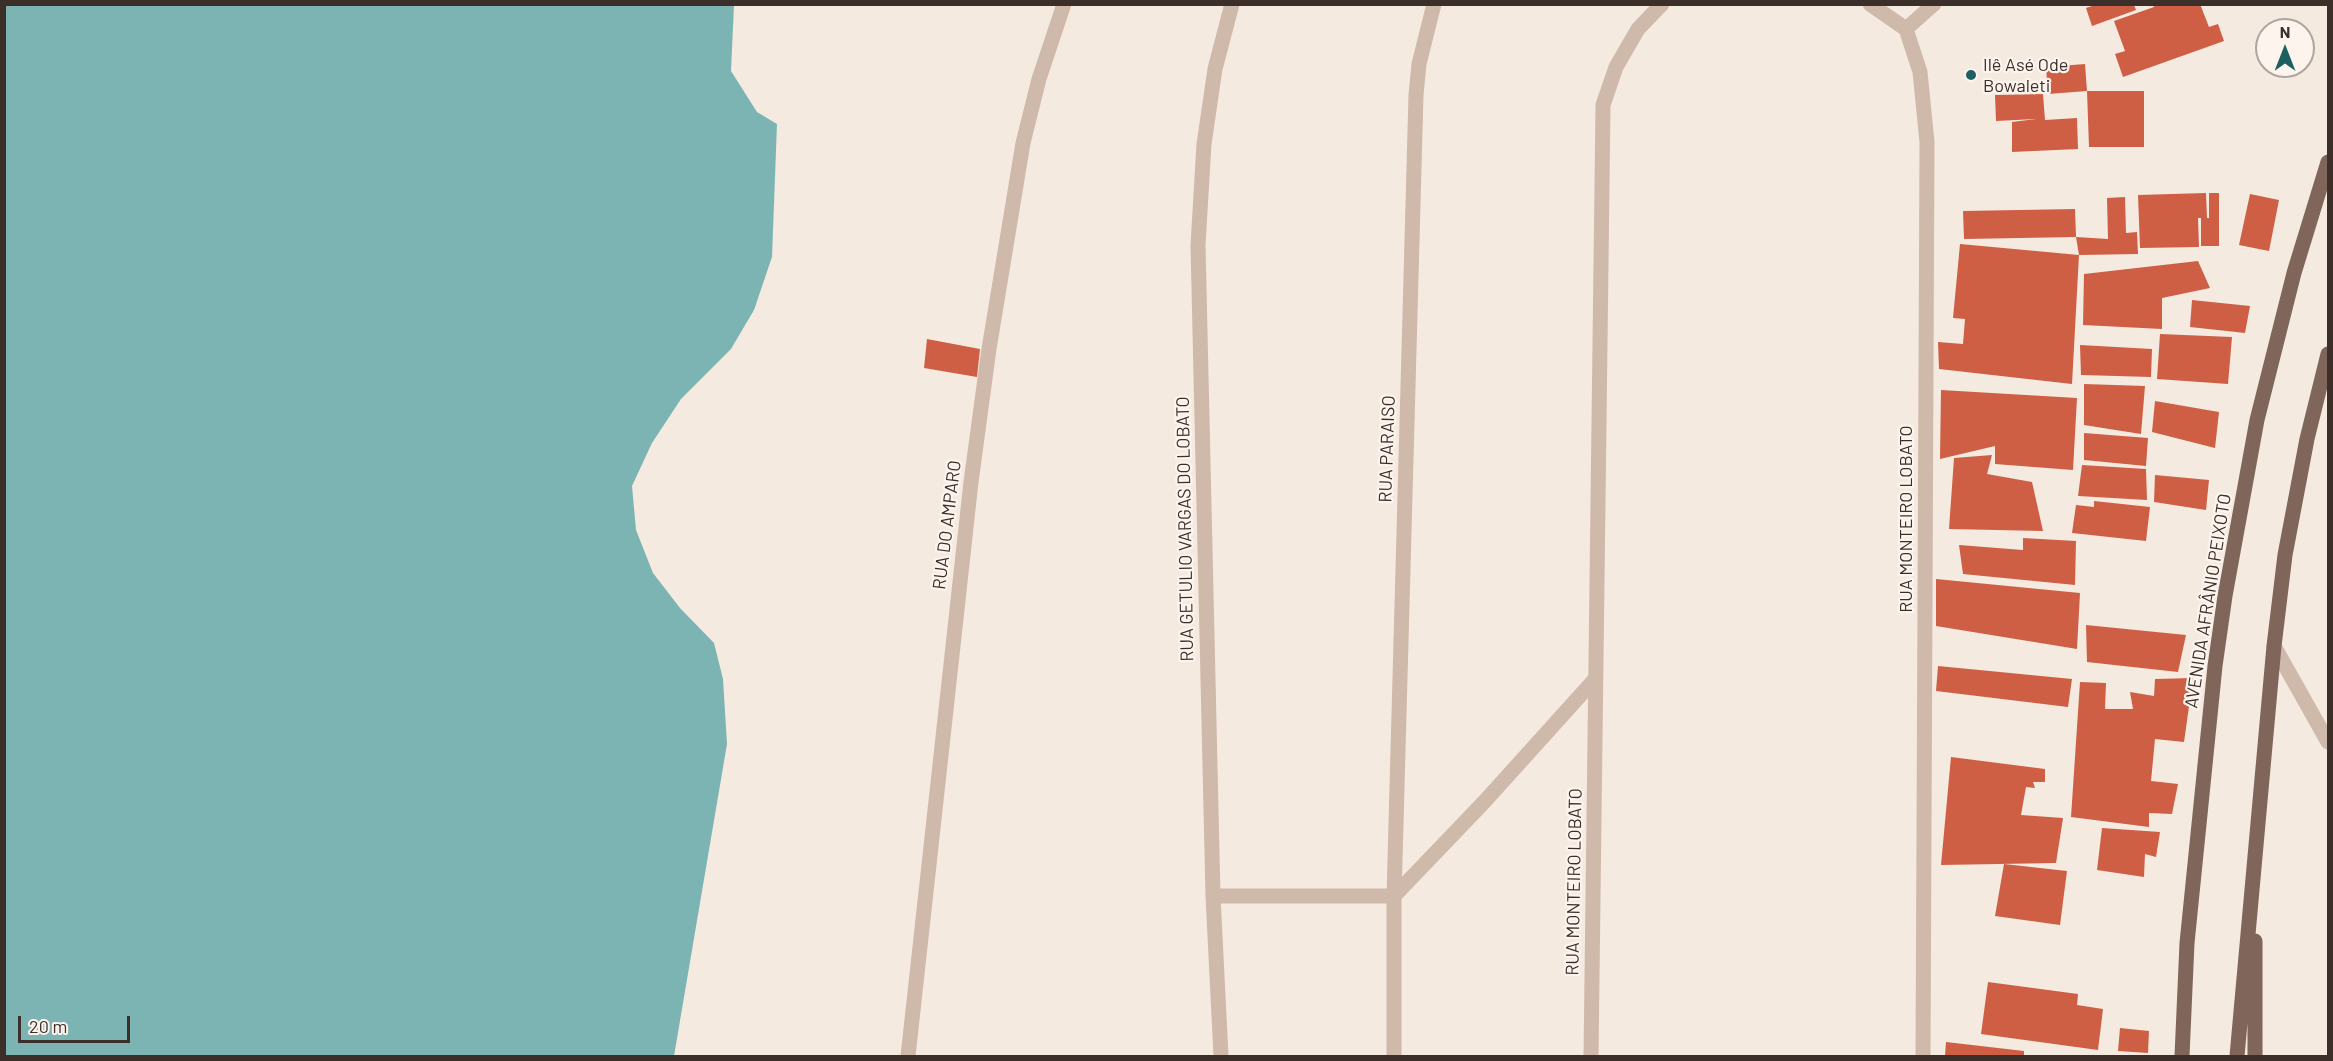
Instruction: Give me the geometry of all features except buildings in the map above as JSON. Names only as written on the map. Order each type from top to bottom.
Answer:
[{"type":"main road","name":"AVENIDA AFRÂNIO PEIXOTO","points":[[2182,1056],[2188,932],[2215,666],[2225,596],[2257,420],[2294,273],[2328,162]]},
{"type":"main road","points":[[2237,1056],[2255,836],[2274,646],[2287,544],[2307,439],[2328,354]]},
{"type":"main road","points":[[2255,836],[2255,1056]]},
{"type":"street","name":"RUA DO AMPARO","points":[[908,1056],[971,482],[989,349],[1023,143],[1039,79],[1064,4]]},
{"type":"street","name":"RUA GETULIO VARGAS DO LOBATO","points":[[1221,1056],[1213,896],[1198,244],[1205,133],[1215,69],[1232,4]]},
{"type":"street","name":"RUA PARAISO","points":[[1394,1056],[1394,896],[1416,95],[1419,64],[1434,4]]},
{"type":"street","name":"RUA MONTEIRO LOBATO","points":[[1591,1056],[1604,105],[1616,67],[1638,29],[1662,4]]},
{"type":"street","points":[[1870,4],[1906,29],[1934,4]]},
{"type":"street","name":"RUA MONTEIRO LOBATO","points":[[1906,29],[1920,72],[1927,142],[1923,1056]]},
{"type":"street","points":[[2274,646],[2328,742]]},
{"type":"street","points":[[1213,896],[1394,896],[1485,801],[1596,678]]},
{"type":"water","points":[[5,4],[734,5],[731,71],[757,112],[777,124],[772,257],[754,310],[731,349],[681,399],[652,443],[632,486],[636,530],[653,573],[680,608],[714,643],[723,679],[727,744],[674,1056],[5,1056]]},
{"type":"place","name":"Ilê Asé Ode Bowaleti","points":[[1971,75]]}]
